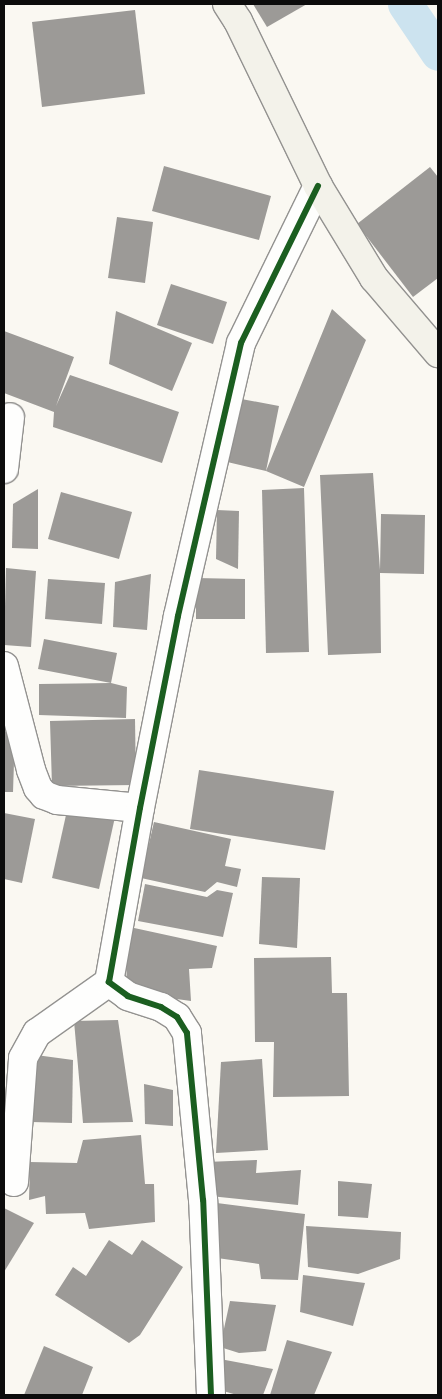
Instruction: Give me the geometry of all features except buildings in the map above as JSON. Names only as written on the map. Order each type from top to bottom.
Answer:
[{"type":"main road","points":[[227,4],[238,21],[318,186],[374,278],[438,353]]},
{"type":"street","points":[[14,1182],[23,1058],[37,1033],[109,982],[140,808],[178,616],[241,343],[318,186]]},
{"type":"street","points":[[4,469],[10,417]]},
{"type":"street","points":[[4,666],[31,770],[38,788],[44,795],[57,800],[140,808]]},
{"type":"street","points":[[109,982],[128,996],[161,1007],[177,1017],[187,1033],[203,1200],[211,1395]]},
{"type":"waterway","points":[[405,4],[438,53]]},
{"type":"cycle path","points":[[211,1395],[203,1200],[187,1033],[177,1017],[161,1007],[128,996],[109,982],[140,808],[178,616],[241,343],[318,186]]}]
